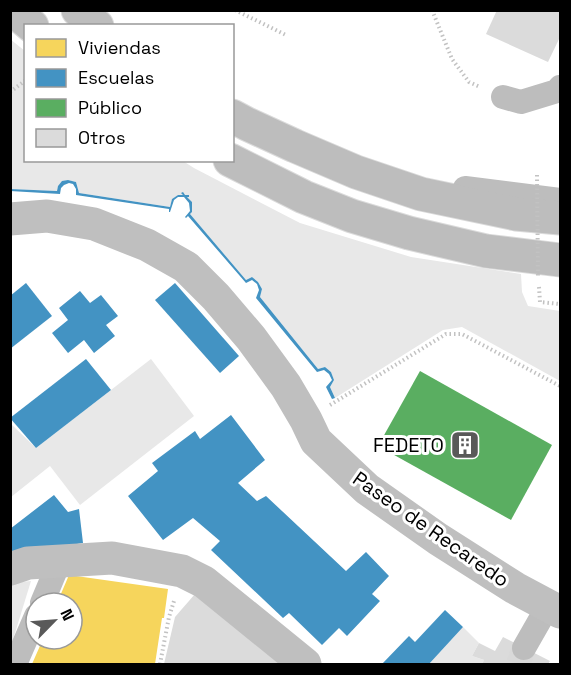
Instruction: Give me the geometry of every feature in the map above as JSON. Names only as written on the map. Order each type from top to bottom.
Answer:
[{"type":"main road","points":[[13,10],[30,24]]},
{"type":"main road","points":[[78,10],[96,24]]},
{"type":"main road","points":[[234,117],[356,172],[421,194],[516,214],[561,218]]},
{"type":"main road","points":[[234,162],[304,197],[352,216],[549,269]]},
{"type":"street","points":[[503,97],[521,102],[557,91],[561,87]]},
{"type":"street","points":[[356,172],[561,200]]},
{"type":"street","name":"Paseo de Recaredo","points":[[10,219],[47,216],[94,224],[147,245],[186,267],[216,297],[251,338],[286,386],[316,441],[367,489],[458,551],[554,609]]},
{"type":"street","points":[[10,569],[28,563],[112,558],[182,571],[204,582],[304,664]]},
{"type":"street","points":[[47,591],[60,560]]},
{"type":"street","points":[[524,648],[554,609]]},
{"type":"street","points":[[14,664],[24,644]]},
{"type":"path","points":[[235,10],[286,35]]},
{"type":"path","points":[[432,10],[452,58],[469,82],[503,97]]},
{"type":"path","points":[[10,92],[24,82]]},
{"type":"path","points":[[537,175],[549,269],[540,302],[561,304]]},
{"type":"path","points":[[306,420],[446,334],[462,334],[561,386]]},
{"type":"path","points":[[160,664],[176,593]]},
{"type":"shaded area","points":[[10,39],[24,50],[24,162],[185,162],[300,223],[411,257],[521,274],[522,292],[528,306],[560,311],[560,381],[462,327],[443,330],[335,398],[330,387],[334,380],[331,372],[325,367],[318,369],[260,297],[262,289],[258,282],[252,277],[246,280],[190,214],[192,203],[185,195],[178,195],[172,199],[170,207],[79,193],[76,182],[69,181],[63,181],[57,191],[11,189]]},
{"type":"shaded area","points":[[151,359],[194,416],[80,505],[50,466],[11,497],[11,424],[36,448]]},
{"type":"shaded area","points":[[31,581],[28,591],[24,591],[24,604],[11,646],[11,583]]},
{"type":"shaded area","points":[[463,627],[479,643],[472,656],[484,660],[482,664],[429,664]]},
{"type":"building: Viviendas","points":[[69,575],[168,589],[155,664],[32,664],[38,651],[84,651],[84,591],[62,591]]},
{"type":"building: Escuelas","points":[[62,181],[76,182],[79,193],[170,207],[172,199],[183,195],[181,193],[189,195],[187,197],[192,202],[190,214],[246,280],[252,277],[258,282],[262,289],[260,297],[318,369],[325,367],[331,372],[334,380],[330,387],[335,398],[332,399],[326,387],[332,380],[329,374],[324,370],[317,372],[256,298],[259,290],[257,284],[252,280],[246,283],[188,216],[185,217],[190,211],[189,203],[184,197],[174,200],[169,212],[169,209],[76,195],[76,189],[73,184],[69,183],[61,188],[60,194],[10,191],[10,189],[57,191]]},
{"type":"building: Escuelas","points":[[26,283],[52,316],[10,349],[10,296]]},
{"type":"building: Escuelas","points":[[175,283],[239,356],[220,373],[155,300]]},
{"type":"building: Escuelas","points":[[80,291],[90,303],[101,295],[118,316],[106,325],[115,336],[94,353],[84,340],[68,353],[52,333],[68,320],[59,308]]},
{"type":"building: Escuelas","points":[[86,359],[111,390],[36,448],[10,418]]},
{"type":"building: Escuelas","points":[[231,415],[265,460],[238,483],[257,501],[266,496],[346,571],[366,552],[389,576],[372,594],[380,601],[347,636],[339,628],[322,645],[289,613],[283,618],[211,550],[220,541],[193,518],[163,540],[128,496],[158,471],[152,463],[195,431],[200,439]]},
{"type":"building: Escuelas","points":[[54,495],[68,512],[79,509],[83,543],[10,555],[10,529]]},
{"type":"building: Escuelas","points":[[445,610],[463,627],[429,664],[382,664],[409,636],[415,642]]},
{"type":"building: Público","name":"FEDETO","points":[[420,371],[552,445],[511,520],[378,446]]},
{"type":"building: Otros","points":[[497,10],[560,10],[560,37],[548,62],[486,34]]},
{"type":"building: Otros","points":[[195,594],[284,664],[164,664],[175,617]]},
{"type":"building: Otros","points":[[503,637],[550,661],[548,664],[482,664],[484,660],[472,656],[479,643],[495,651]]},
{"type":"tunnel","points":[[518,664],[524,648]]},
{"type":"place","name":"FEDETO","points":[[465,445]]}]
